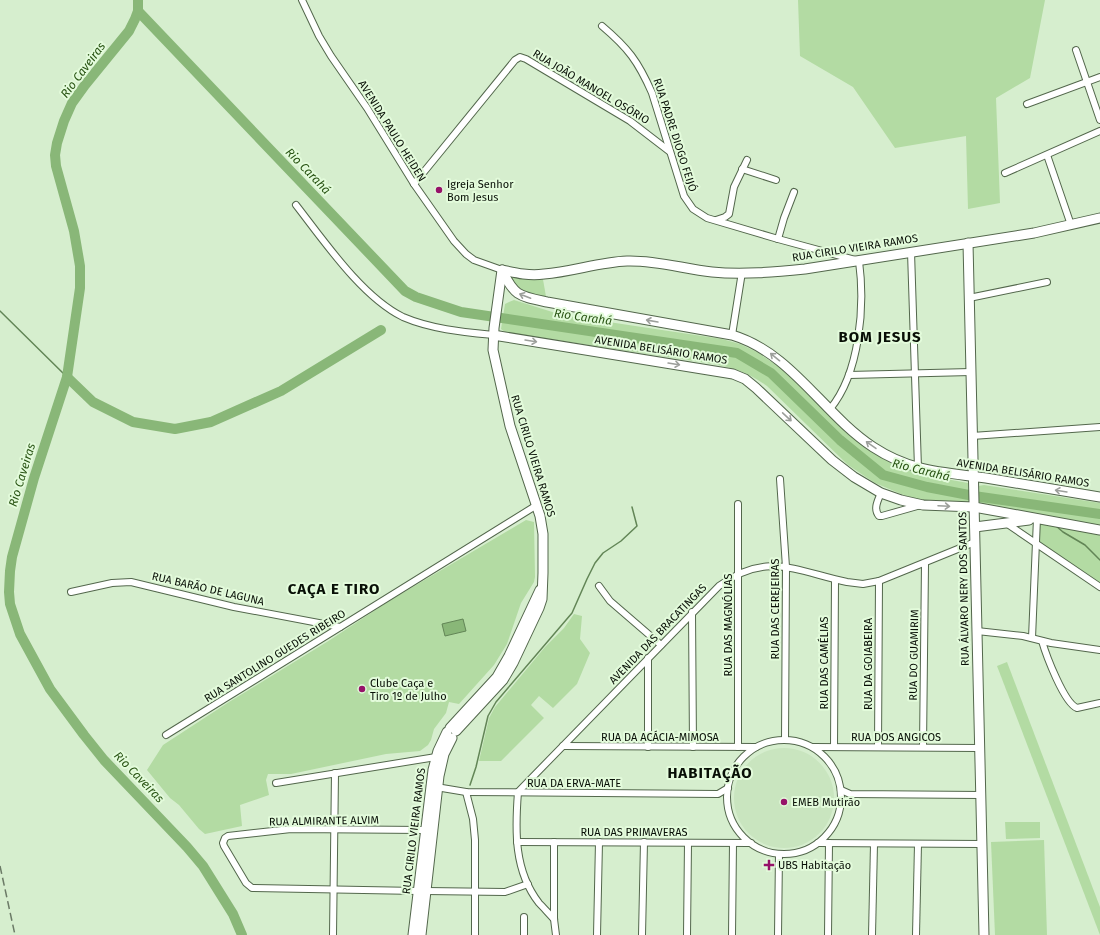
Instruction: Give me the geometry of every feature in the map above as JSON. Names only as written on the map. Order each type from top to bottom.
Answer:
[{"type":"main road","name":"RUA CIRILO VIEIRA RAMOS","points":[[413,935],[422,891],[436,757],[451,732],[499,674],[543,583],[540,516],[505,410],[494,356],[493,331],[502,270],[518,273],[542,274],[628,261],[714,272],[805,270],[1034,233],[1100,218]]},
{"type":"main road","name":"RUA ÁLVARO NERY DOS SANTOS","points":[[968,243],[984,935]]},
{"type":"main road","name":"AVENIDA BELISÁRIO RAMOS","points":[[502,270],[513,290],[526,297],[732,335],[756,344],[780,362],[853,432],[872,447],[895,460],[934,472],[1100,497]]},
{"type":"main road","name":"AVENIDA BELISÁRIO RAMOS","points":[[493,331],[734,374],[745,379],[756,388],[844,470],[880,493],[923,505],[974,506],[1100,530]]},
{"type":"main road","points":[[975,527],[1037,518]]},
{"type":"main road","name":"RUA CIRILO VIEIRA RAMOS","points":[[421,935],[426,830],[434,786],[451,732]]},
{"type":"street","name":"AVENIDA PAULO HEIDEN","points":[[302,0],[323,43],[367,108],[414,184],[460,248],[474,260],[502,270]]},
{"type":"street","name":"RUA PADRE DIOGO FEIJÓ","points":[[602,26],[619,40],[639,65],[652,93],[669,151],[688,204],[700,214],[716,220],[859,261]]},
{"type":"street","points":[[1076,50],[1100,120]]},
{"type":"street","name":"RUA JOÃO MANOEL OSÓRIO","points":[[414,184],[515,60],[520,57],[526,59],[630,121],[669,151]]},
{"type":"street","points":[[1028,104],[1100,77]]},
{"type":"street","points":[[1005,173],[1100,131]]},
{"type":"street","points":[[1046,155],[1071,225]]},
{"type":"street","points":[[716,220],[729,214],[734,187],[747,160]]},
{"type":"street","points":[[742,170],[776,180]]},
{"type":"street","points":[[778,239],[794,192]]},
{"type":"street","name":"AVENIDA BELISÁRIO RAMOS","points":[[296,205],[356,279],[378,300],[389,308],[403,316],[434,327],[462,332],[493,331]]},
{"type":"street","points":[[911,252],[918,468]]},
{"type":"street","points":[[830,409],[843,391],[849,375],[857,343],[862,291],[859,261]]},
{"type":"street","points":[[732,335],[742,272]]},
{"type":"street","points":[[969,298],[1047,282]]},
{"type":"street","points":[[849,375],[971,372]]},
{"type":"street","points":[[972,436],[1100,427]]},
{"type":"street","name":"RUA DAS CEREJEIRAS","points":[[780,480],[786,567],[785,740]]},
{"type":"street","points":[[880,493],[876,508],[876,512],[879,516],[923,505]]},
{"type":"street","name":"RUA DAS MAGNÓLIAS","points":[[738,504],[738,747]]},
{"type":"street","name":"RUA SANTOLINO GUEDES RIBEIRO","points":[[166,735],[537,505]]},
{"type":"street","points":[[1032,638],[1037,518]]},
{"type":"street","points":[[1006,523],[1100,587]]},
{"type":"street","name":"AVENIDA DAS BRACATINGAS","points":[[518,792],[692,612],[719,586],[738,573],[762,566],[786,567],[856,584],[879,581],[925,564],[975,542]]},
{"type":"street","name":"RUA DO GUAMIRIM","points":[[923,747],[925,564]]},
{"type":"street","name":"RUA DAS CAMÉLIAS","points":[[834,747],[835,580]]},
{"type":"street","name":"RUA DA GOIABEIRA","points":[[878,747],[879,581]]},
{"type":"street","name":"RUA BARÃO DE LAGUNA","points":[[71,592],[131,582],[234,607],[340,627]]},
{"type":"street","points":[[599,586],[610,601],[661,645]]},
{"type":"street","points":[[692,612],[693,747]]},
{"type":"street","points":[[977,631],[1015,634],[1060,645],[1100,650]]},
{"type":"street","points":[[1042,641],[1052,668],[1071,704],[1077,708],[1100,703]]},
{"type":"street","points":[[648,658],[648,747]]},
{"type":"street","points":[[785,740],[799,742],[813,747],[825,757],[835,770],[841,790],[841,800],[838,815],[832,829],[818,843],[799,852],[779,854],[764,850],[751,843],[739,831],[731,816],[728,800],[728,788],[733,773],[741,760],[756,747],[765,743],[785,740]]},
{"type":"street","name":"RUA DA ACÁCIA-MIMOSA","points":[[563,746],[756,747]]},
{"type":"street","name":"RUA DOS ANGICOS","points":[[813,747],[980,748]]},
{"type":"street","points":[[276,783],[436,757]]},
{"type":"street","points":[[333,935],[335,773]]},
{"type":"street","name":"RUA DA ERVA-MATE","points":[[434,786],[466,792],[718,794]]},
{"type":"street","points":[[728,788],[718,794],[728,800]]},
{"type":"street","points":[[841,790],[850,794],[981,796]]},
{"type":"street","points":[[466,792],[474,829],[475,935]]},
{"type":"street","points":[[518,792],[516,825],[517,842],[522,868],[528,884],[540,903],[554,919]]},
{"type":"street","points":[[841,800],[850,794]]},
{"type":"street","name":"RUA ALMIRANTE ALVIM","points":[[334,890],[252,888],[246,883],[224,846],[224,840],[228,836],[281,830],[426,830]]},
{"type":"street","name":"RUA DAS PRIMAVERAS","points":[[517,842],[751,843]]},
{"type":"street","points":[[554,842],[554,919],[556,935]]},
{"type":"street","points":[[597,935],[599,842]]},
{"type":"street","points":[[642,935],[644,842]]},
{"type":"street","points":[[687,935],[688,842]]},
{"type":"street","points":[[732,935],[733,843]]},
{"type":"street","points":[[818,843],[982,844]]},
{"type":"street","points":[[828,935],[829,844]]},
{"type":"street","points":[[872,935],[874,844]]},
{"type":"street","points":[[916,935],[918,844]]},
{"type":"street","points":[[778,935],[779,854]]},
{"type":"street","points":[[334,890],[505,892],[528,884]]},
{"type":"street","points":[[524,917],[524,935]]},
{"type":"shaded area","points":[[798,0],[1045,0],[1030,78],[996,98],[1000,203],[968,209],[966,136],[895,148],[853,87],[800,56]]},
{"type":"shaded area","points":[[502,270],[542,274],[547,302],[526,297]]},
{"type":"shaded area","points":[[514,300],[562,315],[722,339],[740,344],[757,352],[782,369],[856,439],[884,459],[904,469],[924,475],[968,483],[969,503],[929,502],[906,496],[875,483],[848,465],[767,386],[742,372],[713,364],[505,332],[501,329],[505,304]]},
{"type":"shaded area","points":[[984,485],[1100,503],[1100,525],[1051,518],[982,505],[979,503],[978,486]]},
{"type":"shaded area","points":[[1037,518],[1100,530],[1100,587],[1036,544]]},
{"type":"shaded area","name":"Clube Caça e Tiro 1º de Julho","points":[[526,520],[534,522],[535,577],[534,582],[521,603],[507,644],[494,665],[459,704],[449,702],[446,713],[434,729],[431,740],[428,745],[420,751],[386,754],[291,774],[268,774],[266,780],[269,795],[240,805],[242,826],[205,834],[179,805],[170,798],[147,770],[163,745],[389,601]]},
{"type":"shaded area","points":[[574,614],[582,616],[580,639],[590,653],[577,684],[553,708],[539,696],[531,705],[544,718],[501,761],[479,761],[489,718],[495,707],[545,647],[564,628]]},
{"type":"shaded area","points":[[463,619],[466,631],[445,636],[442,624]]},
{"type":"shaded area","points":[[1007,662],[1100,907],[1100,935],[997,666]]},
{"type":"shaded area","name":"EMEB Mutirão","points":[[784,748],[803,752],[819,763],[830,779],[834,798],[830,817],[819,833],[803,844],[784,848],[765,844],[749,833],[738,817],[734,798],[738,779],[749,763],[765,752]]},
{"type":"shaded area","points":[[1005,822],[1040,822],[1040,838],[1006,839]]},
{"type":"shaded area","points":[[1044,840],[1047,935],[995,935],[991,842]]},
{"type":"waterway","name":"Rio Caveiras","points":[[138,0],[138,11],[129,31],[72,103],[57,143],[55,155],[56,166],[74,231],[80,266],[80,288],[67,377],[34,478],[12,557],[9,592],[10,604],[20,634],[50,689],[104,760],[187,847],[203,866],[233,914],[242,935]]},
{"type":"waterway","name":"Rio Carahá","points":[[138,11],[405,291],[416,297],[461,312],[737,353],[771,373],[840,440],[883,475],[927,487],[974,496],[1100,514]]},
{"type":"waterway","points":[[0,311],[67,377]]},
{"type":"waterway","points":[[67,377],[93,402],[133,422],[175,429],[211,422],[281,391],[381,330]]},
{"type":"waterway","points":[[651,352],[653,339]]},
{"type":"waterway","points":[[470,785],[476,767],[488,716],[496,702],[572,613],[595,563],[603,553],[621,541],[637,526],[632,507]]},
{"type":"waterway","points":[[1056,526],[1085,545],[1100,560]]},
{"type":"railway","points":[[0,866],[15,935]]},
{"type":"place","name":"Igreja Senhor Bom Jesus","points":[[439,190]]},
{"type":"place","name":"Clube Caça e Tiro 1º de Julho","points":[[362,689]]},
{"type":"place","name":"EMEB Mutirão","points":[[784,802]]},
{"type":"place","name":"UBS Habitação","points":[[769,865]]},
{"type":"district","name":"BOM JESUS","points":[[880,337]]},
{"type":"district","name":"CAÇA E TIRO","points":[[334,589]]},
{"type":"district","name":"HABITAÇÃO","points":[[710,773]]}]
